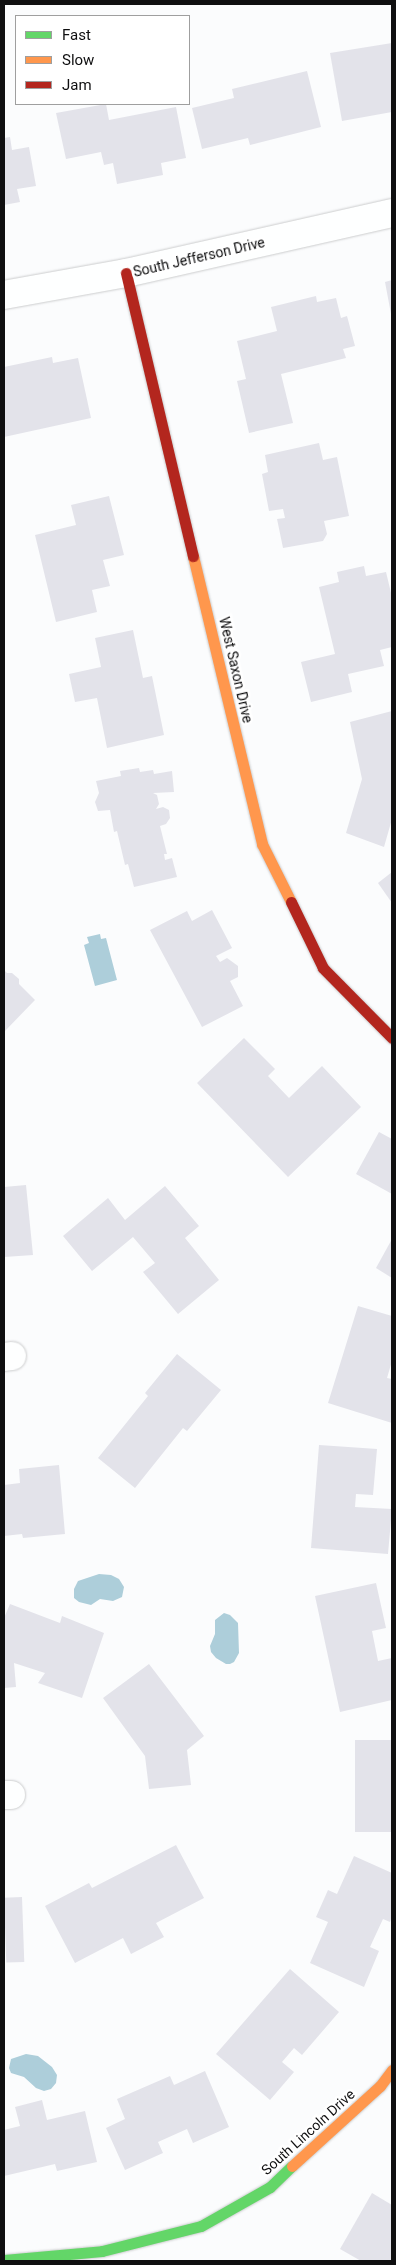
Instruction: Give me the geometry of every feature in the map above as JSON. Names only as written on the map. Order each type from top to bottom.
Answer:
[{"type":"street","name":"South Jefferson Drive","points":[[4,295],[126,273],[392,213]]},
{"type":"street","name":"West Saxon Drive","points":[[126,273],[262,844],[323,968],[392,1038]]},
{"type":"street","name":"South Lincoln Drive","points":[[4,2260],[102,2251],[201,2226],[270,2187],[388,2084]]},
{"type":"water","points":[[100,934],[101,939],[106,938],[117,980],[95,986],[84,945],[89,943],[87,937]]},
{"type":"water","points":[[99,1574],[111,1575],[119,1579],[124,1587],[122,1597],[113,1601],[100,1599],[91,1605],[79,1602],[74,1598],[74,1589],[78,1581]]},
{"type":"water","points":[[224,1613],[230,1615],[238,1623],[239,1653],[234,1662],[230,1664],[226,1664],[216,1658],[211,1652],[210,1646],[215,1634],[215,1620]]},
{"type":"water","points":[[26,2054],[38,2056],[52,2067],[57,2075],[56,2083],[51,2089],[44,2091],[36,2088],[24,2077],[11,2073],[9,2068],[11,2059]]},
{"type":"building","points":[[392,43],[392,112],[342,121],[330,53]]},
{"type":"building","points":[[307,71],[321,127],[250,145],[248,138],[202,149],[192,108],[234,98],[232,89]]},
{"type":"building","points":[[106,105],[109,120],[176,107],[186,158],[161,163],[163,175],[117,184],[113,163],[104,165],[101,152],[66,159],[56,113]]},
{"type":"building","points":[[10,137],[12,150],[29,147],[36,186],[17,189],[20,202],[4,205],[4,138]]},
{"type":"building","points":[[392,280],[392,314],[391,314],[385,282]]},
{"type":"building","points":[[316,296],[317,302],[336,298],[341,318],[347,316],[355,346],[343,349],[346,358],[281,374],[293,423],[249,433],[237,381],[246,379],[237,341],[277,331],[271,307]]},
{"type":"building","points":[[52,357],[53,363],[78,358],[91,418],[4,437],[4,367]]},
{"type":"building","points":[[319,443],[323,460],[337,457],[349,516],[324,521],[327,534],[323,541],[283,548],[277,519],[285,518],[283,509],[269,511],[262,474],[268,472],[265,455]]},
{"type":"building","points":[[109,496],[124,555],[103,560],[110,586],[92,590],[97,612],[56,622],[35,535],[76,525],[71,505]]},
{"type":"building","points":[[364,566],[366,576],[386,572],[392,597],[392,647],[380,650],[384,666],[348,674],[352,692],[311,702],[301,662],[335,654],[319,587],[339,582],[337,572]]},
{"type":"building","points":[[133,630],[143,678],[152,676],[164,735],[107,748],[97,698],[75,702],[69,674],[101,667],[95,638]]},
{"type":"building","points":[[392,711],[392,819],[384,847],[346,833],[362,779],[350,722]]},
{"type":"building","points":[[139,768],[140,772],[153,770],[154,774],[172,771],[174,792],[153,793],[157,795],[159,804],[156,809],[163,807],[169,810],[170,818],[166,824],[160,826],[167,854],[164,854],[165,860],[172,858],[177,877],[134,887],[128,864],[125,865],[117,831],[114,832],[110,810],[98,811],[95,802],[99,793],[96,781],[121,776],[120,771]]},
{"type":"building","points":[[392,872],[392,903],[378,883]]},
{"type":"building","points":[[212,910],[232,948],[216,956],[220,962],[227,958],[238,966],[238,977],[230,981],[243,1006],[202,1027],[150,930],[187,911],[192,921]]},
{"type":"building","points":[[4,970],[7,973],[12,973],[19,979],[19,984],[35,1000],[4,1032]]},
{"type":"building","points":[[244,1038],[275,1069],[268,1076],[289,1098],[322,1066],[361,1107],[288,1177],[197,1083]]},
{"type":"building","points":[[379,1132],[392,1139],[392,1194],[356,1174]]},
{"type":"building","points":[[26,1185],[33,1255],[4,1257],[4,1187]]},
{"type":"building","points":[[165,1186],[199,1226],[185,1238],[219,1280],[178,1314],[143,1272],[155,1263],[133,1237],[92,1271],[63,1236],[108,1198],[125,1220]]},
{"type":"building","points":[[392,1239],[392,1278],[376,1268]]},
{"type":"building","points":[[358,1306],[392,1316],[392,1361],[387,1378],[392,1379],[392,1423],[328,1403]]},
{"type":"building","points":[[177,1354],[221,1390],[187,1431],[183,1428],[135,1488],[98,1458],[148,1396],[145,1393]]},
{"type":"building","points":[[319,1445],[377,1449],[373,1495],[356,1494],[355,1507],[392,1509],[388,1554],[311,1548]]},
{"type":"building","points":[[59,1465],[65,1534],[23,1538],[22,1534],[4,1536],[4,1485],[20,1483],[19,1469]]},
{"type":"building","points":[[376,1583],[386,1628],[372,1631],[378,1661],[392,1658],[392,1700],[340,1712],[315,1596]]},
{"type":"building","points":[[10,1604],[60,1623],[62,1616],[104,1633],[82,1698],[38,1683],[45,1673],[14,1663],[16,1687],[4,1688],[4,1618]]},
{"type":"building","points":[[149,1664],[204,1736],[187,1750],[191,1785],[149,1789],[145,1756],[103,1698]]},
{"type":"building","points":[[355,1740],[392,1740],[392,1832],[355,1832]]},
{"type":"building","points":[[176,1845],[204,1898],[156,1923],[164,1937],[131,1954],[123,1938],[75,1963],[45,1906],[89,1883],[92,1888]]},
{"type":"building","points":[[354,1856],[392,1873],[392,1916],[390,1922],[383,1919],[370,1947],[379,1951],[364,1987],[310,1963],[328,1922],[316,1917],[328,1890],[337,1894]]},
{"type":"building","points":[[22,1897],[24,1962],[6,1963],[4,1898]]},
{"type":"building","points":[[290,1969],[339,2012],[302,2055],[294,2048],[282,2062],[294,2072],[270,2100],[216,2054]]},
{"type":"building","points":[[205,2071],[229,2127],[193,2143],[187,2129],[158,2142],[163,2153],[125,2170],[106,2128],[125,2119],[117,2099],[170,2076],[174,2085]]},
{"type":"building","points":[[42,2100],[47,2120],[85,2111],[97,2162],[57,2171],[55,2164],[4,2176],[4,2130],[20,2126],[15,2107]]},
{"type":"building","points":[[372,2193],[392,2205],[392,2261],[361,2261],[340,2249]]},
{"type":"traffic: fast","points":[[4,2260],[102,2251],[201,2226],[270,2187],[292,2166]]},
{"type":"traffic: slow","points":[[193,556],[262,844],[291,902]]},
{"type":"traffic: slow","points":[[292,2166],[380,2086],[392,2070]]},
{"type":"traffic: jam","points":[[126,273],[193,556]]},
{"type":"traffic: jam","points":[[291,902],[323,968],[392,1038]]}]
